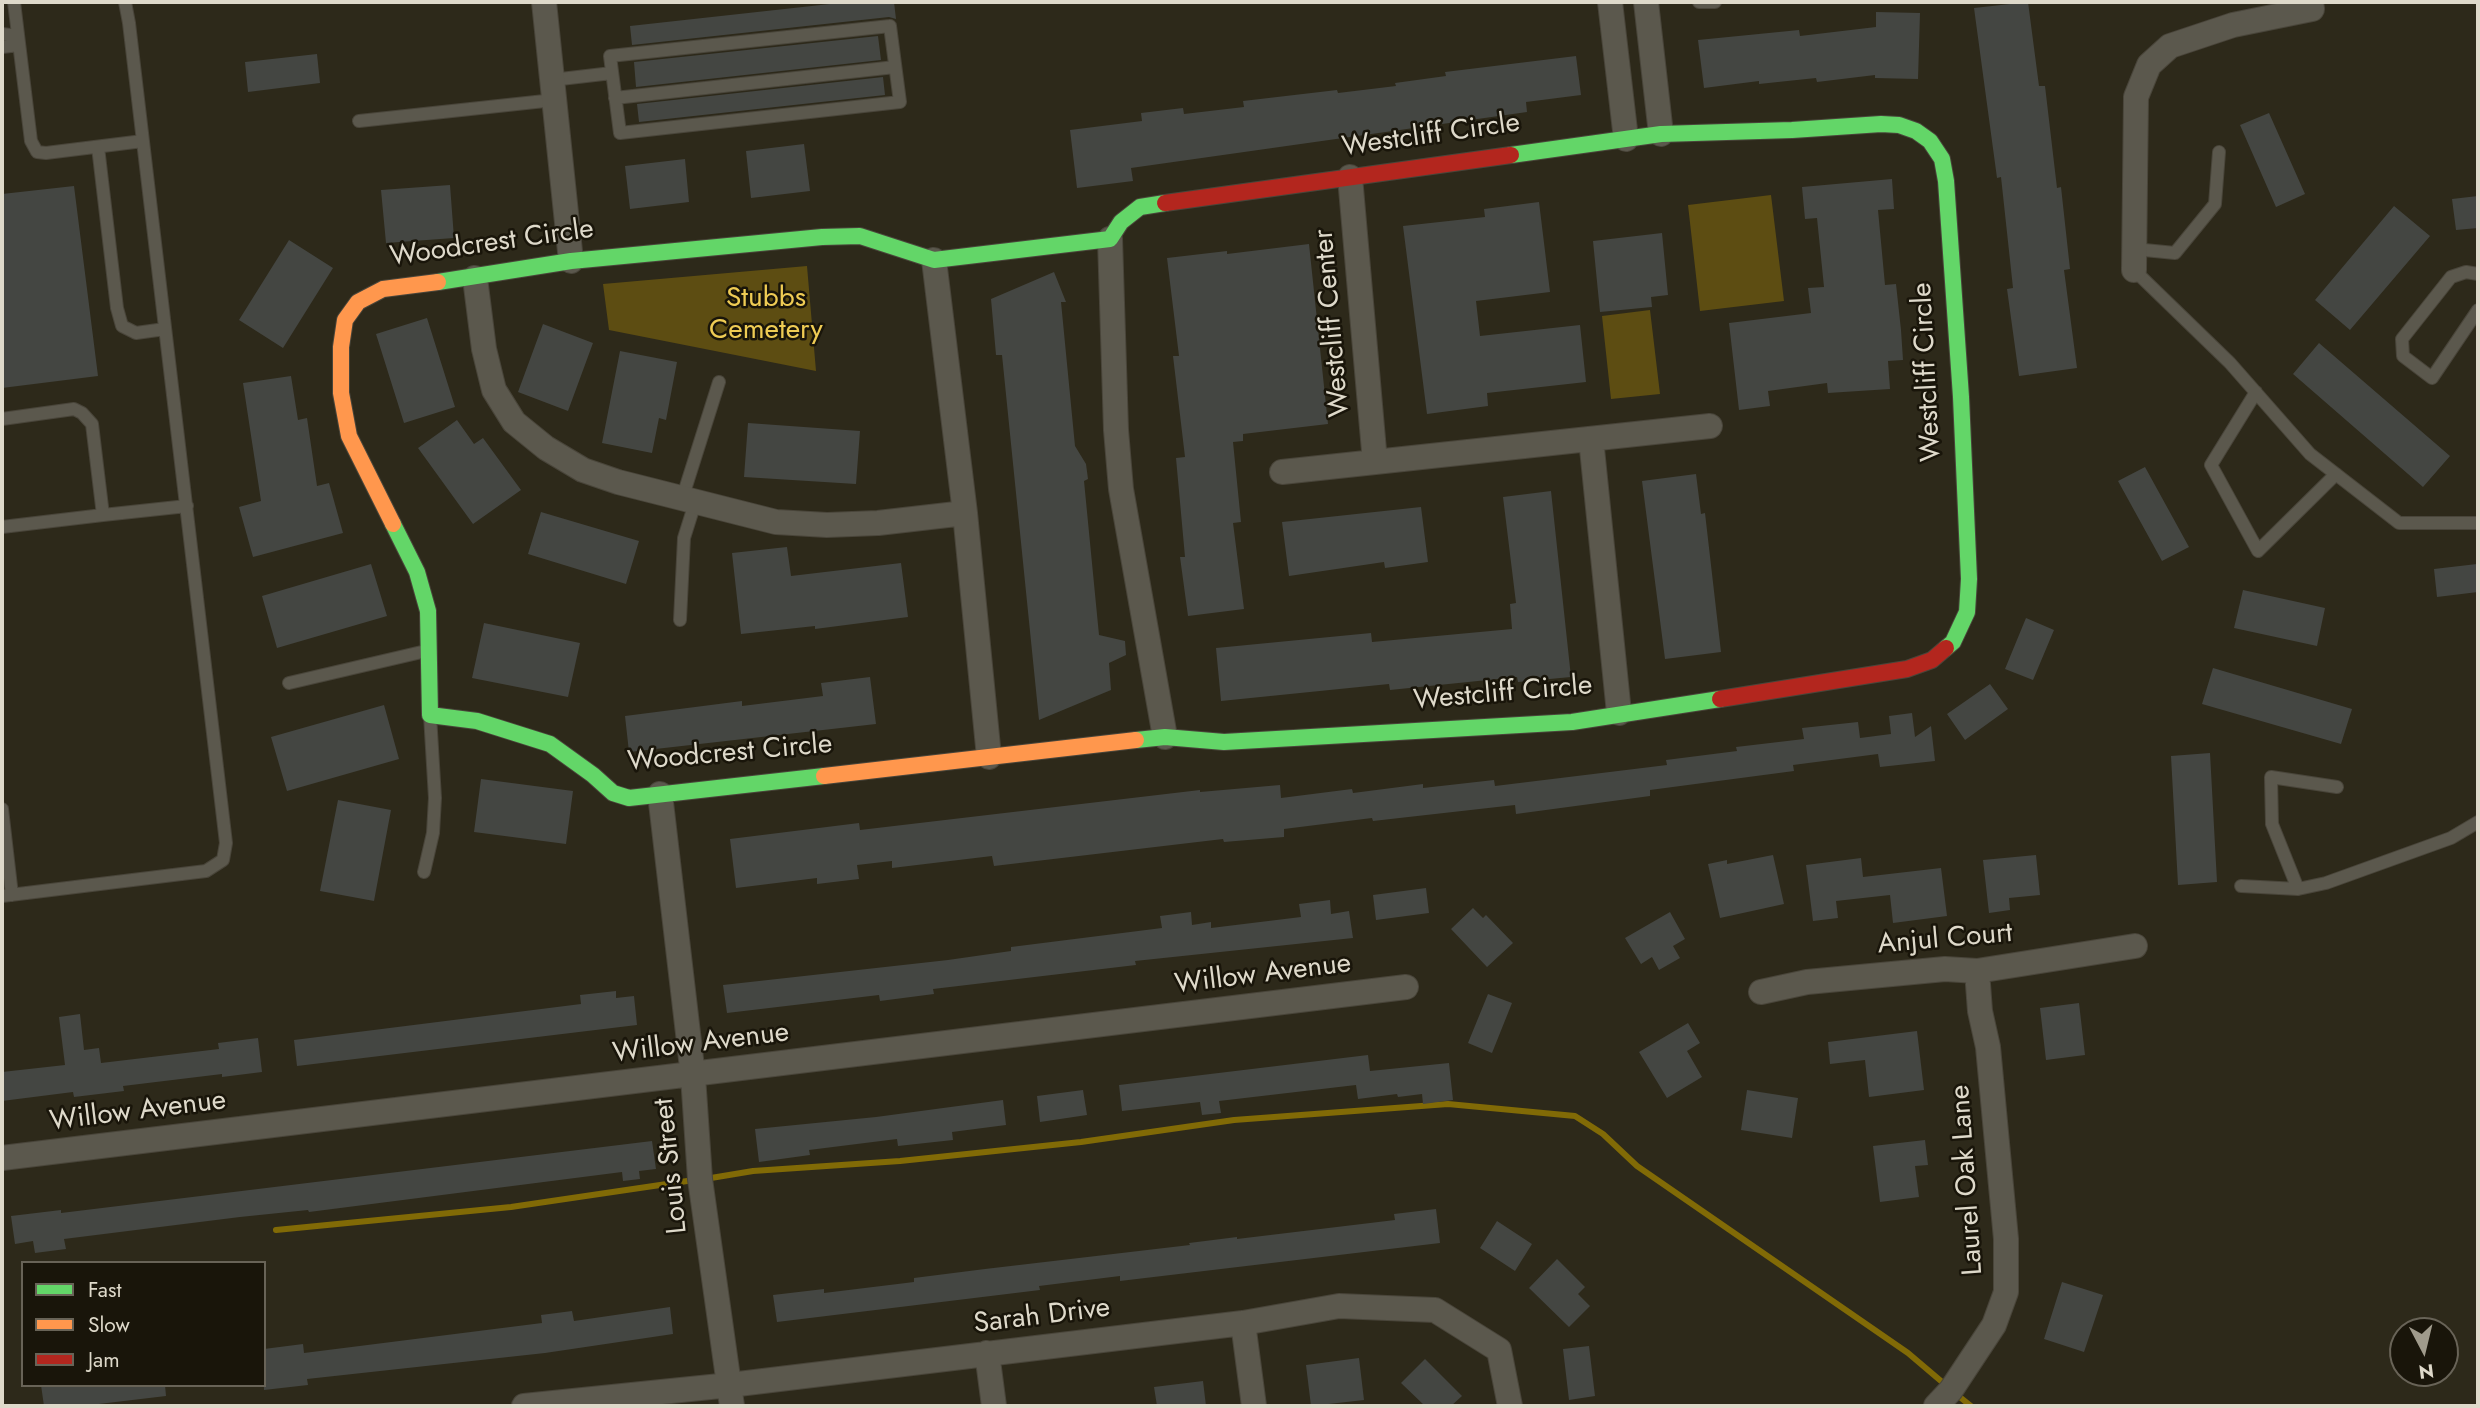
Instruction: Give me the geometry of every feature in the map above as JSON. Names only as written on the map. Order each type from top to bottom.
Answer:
[{"type":"street","points":[[544,2],[571,261]]},
{"type":"street","points":[[1610,2],[1626,139]]},
{"type":"street","points":[[1646,2],[1661,134]]},
{"type":"street","points":[[2134,259],[2136,97],[2148,65],[2171,46],[2233,25],[2312,9],[2311,2]]},
{"type":"street","name":"Westcliff Circle","points":[[989,757],[1165,737],[1238,741],[1572,722],[1907,669],[1933,660],[1952,642],[1967,612],[1969,579],[1961,397],[1946,181],[1942,159],[1930,141],[1916,131],[1899,125],[1661,134],[1140,208],[1121,222],[1110,239]]},
{"type":"street","name":"Westcliff Center","points":[[1349,177],[1376,462]]},
{"type":"street","name":"Woodcrest Circle","points":[[934,260],[860,236],[822,237],[571,261],[475,278],[383,289],[358,302],[345,320],[341,346],[341,393],[349,436],[417,572],[428,611],[430,715],[477,721],[550,744],[613,793],[629,798],[989,757]]},
{"type":"street","points":[[989,757],[965,513],[934,260],[1110,239],[1116,430],[1121,489],[1165,737]]},
{"type":"street","points":[[475,278],[484,349],[494,390],[514,422],[546,448],[583,470],[688,501],[776,522],[827,525],[878,523],[965,513]]},
{"type":"street","points":[[1282,472],[1710,426]]},
{"type":"street","points":[[1591,439],[1619,713]]},
{"type":"street","name":"Louis Street","points":[[660,794],[693,1076],[700,1179],[731,1395]]},
{"type":"street","name":"Anjul Court","points":[[1761,992],[1820,981],[1945,969],[1977,971],[2135,946]]},
{"type":"street","name":"Laurel Oak Lane","points":[[1936,1406],[1951,1390],[1994,1325],[2006,1292],[2006,1239],[1988,1047],[1980,1011],[1977,971]]},
{"type":"street","name":"Willow Avenue","points":[[2,1158],[693,1076],[1406,987]]},
{"type":"street","name":"Sarah Drive","points":[[524,1406],[731,1395],[987,1353],[1243,1323],[1339,1306],[1435,1310],[1499,1350],[1510,1406]]},
{"type":"street","points":[[1243,1323],[1254,1406]]},
{"type":"street","points":[[987,1353],[993,1406]]},
{"type":"lane","points":[[14,2],[31,141],[37,152],[143,141]]},
{"type":"lane","points":[[2,808],[7,896],[206,871],[223,860],[226,842],[125,2]]},
{"type":"lane","points":[[1699,2],[1715,2]]},
{"type":"lane","points":[[890,26],[895,68],[900,102],[620,133],[610,56],[890,26]]},
{"type":"lane","points":[[2,34],[19,41]]},
{"type":"lane","points":[[2,47],[19,41]]},
{"type":"lane","points":[[615,98],[895,68]]},
{"type":"lane","points":[[359,121],[553,90],[612,73]]},
{"type":"lane","points":[[99,147],[117,308],[122,326],[136,333],[165,329]]},
{"type":"lane","points":[[2134,259],[2175,253],[2215,204],[2219,152]]},
{"type":"lane","points":[[2134,259],[2310,454],[2399,523],[2478,523]]},
{"type":"lane","points":[[2478,274],[2466,272],[2451,277],[2402,340],[2403,356],[2432,378],[2478,310]]},
{"type":"lane","points":[[680,620],[688,501],[719,382]]},
{"type":"lane","points":[[2256,392],[2211,465],[2258,551],[2336,474]]},
{"type":"lane","points":[[2,419],[74,409],[82,413],[92,424],[103,515]]},
{"type":"lane","points":[[2,527],[187,506]]},
{"type":"lane","points":[[289,683],[430,650]]},
{"type":"lane","points":[[424,872],[433,833],[435,798],[430,715]]},
{"type":"lane","points":[[2298,889],[2272,824],[2271,776],[2337,787]]},
{"type":"lane","points":[[2241,886],[2298,889],[2326,883],[2451,838],[2478,822]]},
{"type":"green space","points":[[1771,195],[1784,301],[1700,311],[1688,205]]},
{"type":"green space","name":"Stubbs Cemetery","points":[[807,266],[816,371],[609,330],[603,284]]},
{"type":"green space","points":[[1650,310],[1660,394],[1611,399],[1602,316]]},
{"type":"building","points":[[848,2],[894,2],[896,19],[889,17],[632,45],[630,26]]},
{"type":"building","points":[[2028,2],[2039,86],[2045,86],[2057,188],[2061,187],[2070,269],[2064,270],[2077,368],[2019,376],[2007,289],[2013,288],[2001,177],[1997,178],[1974,8]]},
{"type":"building","points":[[1876,12],[1920,13],[1918,79],[1875,78],[1875,75],[1817,82],[1816,78],[1759,84],[1759,81],[1704,88],[1698,40],[1799,30],[1800,36],[1876,27]]},
{"type":"building","points":[[878,36],[881,60],[636,87],[634,62]]},
{"type":"building","points":[[317,54],[320,83],[248,92],[245,62]]},
{"type":"building","points":[[1576,56],[1581,95],[1526,102],[1527,112],[1131,168],[1133,181],[1077,188],[1070,130],[1142,121],[1141,113],[1183,108],[1184,114],[1244,107],[1243,101],[1396,86],[1395,83],[1446,76],[1445,72]]},
{"type":"building","points":[[883,77],[885,95],[639,122],[637,104]]},
{"type":"building","points":[[2269,113],[2305,194],[2276,207],[2240,125]]},
{"type":"building","points":[[804,144],[810,191],[751,198],[746,151]]},
{"type":"building","points":[[685,159],[689,202],[630,209],[625,166]]},
{"type":"building","points":[[1892,179],[1894,209],[1878,210],[1885,285],[1896,284],[1901,330],[1903,360],[1888,361],[1890,389],[1828,393],[1827,383],[1768,391],[1770,406],[1739,410],[1729,323],[1811,313],[1808,288],[1824,287],[1817,218],[1805,219],[1802,187]]},
{"type":"building","points":[[450,185],[454,238],[386,243],[381,190]]},
{"type":"building","points":[[74,186],[98,376],[2,388],[2,194]]},
{"type":"building","points":[[2478,196],[2478,228],[2456,230],[2452,199]]},
{"type":"building","points":[[1539,202],[1550,292],[1476,301],[1480,336],[1580,325],[1586,382],[1487,393],[1488,406],[1427,414],[1403,226],[1485,217],[1484,209]]},
{"type":"building","points":[[2394,206],[2430,236],[2350,330],[2315,300]]},
{"type":"building","points":[[1662,233],[1668,295],[1651,297],[1652,307],[1600,312],[1593,241]]},
{"type":"building","points":[[289,240],[333,268],[283,348],[239,320]]},
{"type":"building","points":[[1309,244],[1328,424],[1243,434],[1243,441],[1233,442],[1241,522],[1233,523],[1244,609],[1188,616],[1180,557],[1185,557],[1176,458],[1185,457],[1173,356],[1179,356],[1167,258]]},
{"type":"building","points":[[1054,272],[1066,302],[1061,302],[1075,446],[1086,464],[1088,479],[1084,481],[1099,635],[1125,641],[1126,655],[1109,663],[1111,690],[1039,720],[1002,355],[996,355],[991,299]]},
{"type":"building","points":[[427,318],[455,407],[404,423],[376,334]]},
{"type":"building","points":[[543,324],[593,343],[568,411],[518,392]]},
{"type":"building","points":[[2319,343],[2450,456],[2423,487],[2293,374]]},
{"type":"building","points":[[620,351],[677,362],[666,420],[659,418],[652,453],[602,443]]},
{"type":"building","points":[[291,376],[298,420],[307,418],[317,486],[329,483],[343,533],[253,557],[239,507],[261,501],[243,383]]},
{"type":"building","points":[[457,420],[474,444],[483,438],[521,490],[473,524],[418,448]]},
{"type":"building","points":[[748,423],[860,431],[856,484],[744,477]]},
{"type":"building","points":[[2145,467],[2189,547],[2162,561],[2118,481]]},
{"type":"building","points":[[1696,474],[1701,514],[1705,513],[1721,652],[1665,659],[1642,481]]},
{"type":"building","points":[[1551,491],[1571,677],[1518,682],[1517,677],[1390,690],[1389,684],[1221,701],[1216,648],[1371,633],[1372,642],[1512,629],[1510,604],[1516,603],[1503,497]]},
{"type":"building","points":[[1421,507],[1428,562],[1385,568],[1384,562],[1289,576],[1282,522]]},
{"type":"building","points":[[541,512],[639,541],[626,584],[528,554]]},
{"type":"building","points":[[787,547],[791,576],[901,563],[908,617],[815,629],[815,626],[741,634],[732,553]]},
{"type":"building","points":[[371,564],[387,616],[277,648],[262,596]]},
{"type":"building","points":[[2477,564],[2478,592],[2437,597],[2434,569]]},
{"type":"building","points":[[2243,590],[2325,608],[2317,646],[2234,628]]},
{"type":"building","points":[[2026,618],[2054,630],[2033,680],[2005,669]]},
{"type":"building","points":[[484,623],[580,643],[568,697],[472,678]]},
{"type":"building","points":[[2213,668],[2352,709],[2341,744],[2202,704]]},
{"type":"building","points":[[870,677],[876,724],[629,752],[625,716],[742,701],[742,706],[823,696],[821,683]]},
{"type":"building","points":[[1990,684],[2008,709],[1965,740],[1947,714]]},
{"type":"building","points":[[384,705],[399,759],[287,791],[271,737]]},
{"type":"building","points":[[1912,713],[1915,737],[1931,726],[1935,761],[1880,767],[1878,754],[1793,765],[1794,771],[1650,790],[1650,796],[1516,814],[1515,805],[1373,821],[1372,818],[1284,829],[1284,837],[1224,842],[1223,839],[994,866],[992,856],[892,868],[892,861],[857,865],[859,879],[817,884],[817,878],[736,888],[730,839],[859,823],[860,830],[1200,790],[1280,785],[1281,798],[1352,789],[1353,793],[1423,784],[1423,788],[1494,780],[1495,786],[1667,765],[1666,760],[1737,751],[1736,747],[1804,739],[1802,728],[1858,722],[1860,738],[1891,734],[1889,716]]},
{"type":"building","points":[[2210,753],[2217,882],[2178,885],[2171,756]]},
{"type":"building","points":[[481,779],[573,791],[566,844],[474,832]]},
{"type":"building","points":[[338,800],[391,810],[374,901],[320,891]]},
{"type":"building","points":[[1773,855],[1784,904],[1720,918],[1708,864],[1727,860],[1727,864]]},
{"type":"building","points":[[2036,855],[2040,895],[2009,898],[2010,910],[1989,913],[1983,860]]},
{"type":"building","points":[[1861,858],[1863,877],[1941,868],[1947,916],[1893,923],[1890,895],[1836,901],[1838,918],[1813,921],[1806,865]]},
{"type":"building","points":[[1426,888],[1429,913],[1376,920],[1373,895]]},
{"type":"building","points":[[1330,900],[1331,914],[1349,911],[1353,938],[1135,961],[1136,965],[933,989],[934,994],[880,1001],[879,995],[727,1013],[723,985],[948,960],[1011,951],[1011,947],[1162,928],[1160,916],[1191,912],[1192,925],[1211,922],[1211,928],[1301,917],[1299,904]]},
{"type":"building","points":[[1473,908],[1483,918],[1486,915],[1513,943],[1487,967],[1451,929]]},
{"type":"building","points":[[1670,912],[1685,939],[1673,946],[1680,958],[1659,970],[1652,957],[1641,964],[1625,938]]},
{"type":"building","points":[[616,991],[616,998],[634,996],[637,1025],[297,1066],[294,1040],[581,1004],[580,995]]},
{"type":"building","points":[[1488,994],[1512,1003],[1492,1053],[1468,1043]]},
{"type":"building","points":[[2079,1003],[2085,1055],[2046,1060],[2040,1008]]},
{"type":"building","points":[[80,1014],[84,1050],[99,1048],[101,1063],[219,1049],[218,1043],[258,1038],[262,1072],[123,1086],[124,1091],[74,1097],[73,1092],[2,1101],[2,1072],[65,1065],[59,1017]]},
{"type":"building","points":[[1688,1023],[1700,1043],[1687,1051],[1702,1077],[1667,1098],[1639,1052]]},
{"type":"building","points":[[1917,1031],[1924,1090],[1869,1097],[1865,1060],[1830,1064],[1828,1042]]},
{"type":"building","points":[[1368,1055],[1370,1071],[1449,1063],[1453,1100],[1423,1104],[1422,1094],[1358,1099],[1356,1085],[1219,1101],[1221,1113],[1202,1115],[1200,1102],[1122,1111],[1119,1085]]},
{"type":"building","points":[[1083,1090],[1087,1115],[1040,1122],[1037,1096]]},
{"type":"building","points":[[1747,1090],[1798,1098],[1792,1138],[1741,1130]]},
{"type":"building","points":[[1003,1100],[1006,1125],[952,1132],[953,1140],[898,1146],[897,1139],[809,1150],[810,1155],[759,1162],[755,1129],[876,1117]]},
{"type":"building","points":[[1925,1140],[1928,1165],[1915,1166],[1919,1197],[1880,1202],[1873,1146]]},
{"type":"building","points":[[652,1141],[656,1169],[639,1171],[640,1179],[623,1181],[622,1172],[309,1212],[240,1217],[64,1239],[66,1249],[35,1253],[33,1241],[15,1244],[11,1216],[61,1210],[61,1213]]},
{"type":"building","points":[[1436,1209],[1440,1243],[1120,1281],[1120,1276],[1039,1286],[1040,1290],[777,1322],[773,1295],[824,1289],[824,1293],[914,1282],[914,1278],[1395,1220],[1394,1214]]},
{"type":"building","points":[[1497,1221],[1532,1244],[1515,1271],[1480,1248]]},
{"type":"building","points":[[1557,1259],[1585,1287],[1578,1294],[1590,1306],[1569,1327],[1529,1288]]},
{"type":"building","points":[[2062,1282],[2103,1295],[2084,1352],[2044,1339]]},
{"type":"building","points":[[670,1307],[673,1334],[545,1353],[307,1379],[308,1385],[264,1390],[266,1349],[303,1344],[304,1353],[542,1323],[541,1315],[572,1311],[574,1321]]},
{"type":"building","points":[[1589,1346],[1595,1396],[1569,1400],[1563,1349]]},
{"type":"building","points":[[1359,1358],[1364,1400],[1311,1406],[1306,1365]]},
{"type":"building","points":[[1425,1359],[1462,1396],[1451,1406],[1425,1406],[1401,1383]]},
{"type":"building","points":[[1203,1381],[1206,1406],[1157,1406],[1154,1387]]},
{"type":"building","points":[[41,1387],[165,1387],[166,1396],[82,1406],[44,1406]]},
{"type":"waterway","points":[[705,1179],[753,1171],[900,1161],[1081,1142],[1234,1120],[1448,1104],[1575,1116],[1603,1134],[1637,1166],[1908,1353],[1948,1387]]},
{"type":"waterway","points":[[276,1230],[511,1207],[694,1180]]},
{"type":"waterway","points":[[1956,1394],[1971,1406]]},
{"type":"traffic: fast","points":[[1881,124],[1899,125],[1916,131],[1930,141],[1942,159],[1946,181],[1961,397],[1969,579],[1967,612],[1953,642],[1946,648]]},
{"type":"traffic: fast","points":[[1511,155],[1661,134],[1881,124]]},
{"type":"traffic: fast","points":[[438,282],[571,261],[822,237],[860,236],[934,260],[1110,239],[1121,222],[1140,207],[1165,203]]},
{"type":"traffic: fast","points":[[393,524],[417,572],[428,611],[430,715],[477,721],[550,744],[613,793],[629,798],[824,776]]},
{"type":"traffic: fast","points":[[1136,740],[1165,737],[1224,742],[1572,722],[1720,699]]},
{"type":"traffic: slow","points":[[393,524],[349,436],[341,393],[341,347],[345,320],[358,302],[383,289],[438,282]]},
{"type":"traffic: slow","points":[[824,776],[1136,740]]},
{"type":"traffic: jam","points":[[1165,203],[1511,155]]},
{"type":"traffic: jam","points":[[1720,699],[1907,669],[1932,660],[1946,648]]}]
